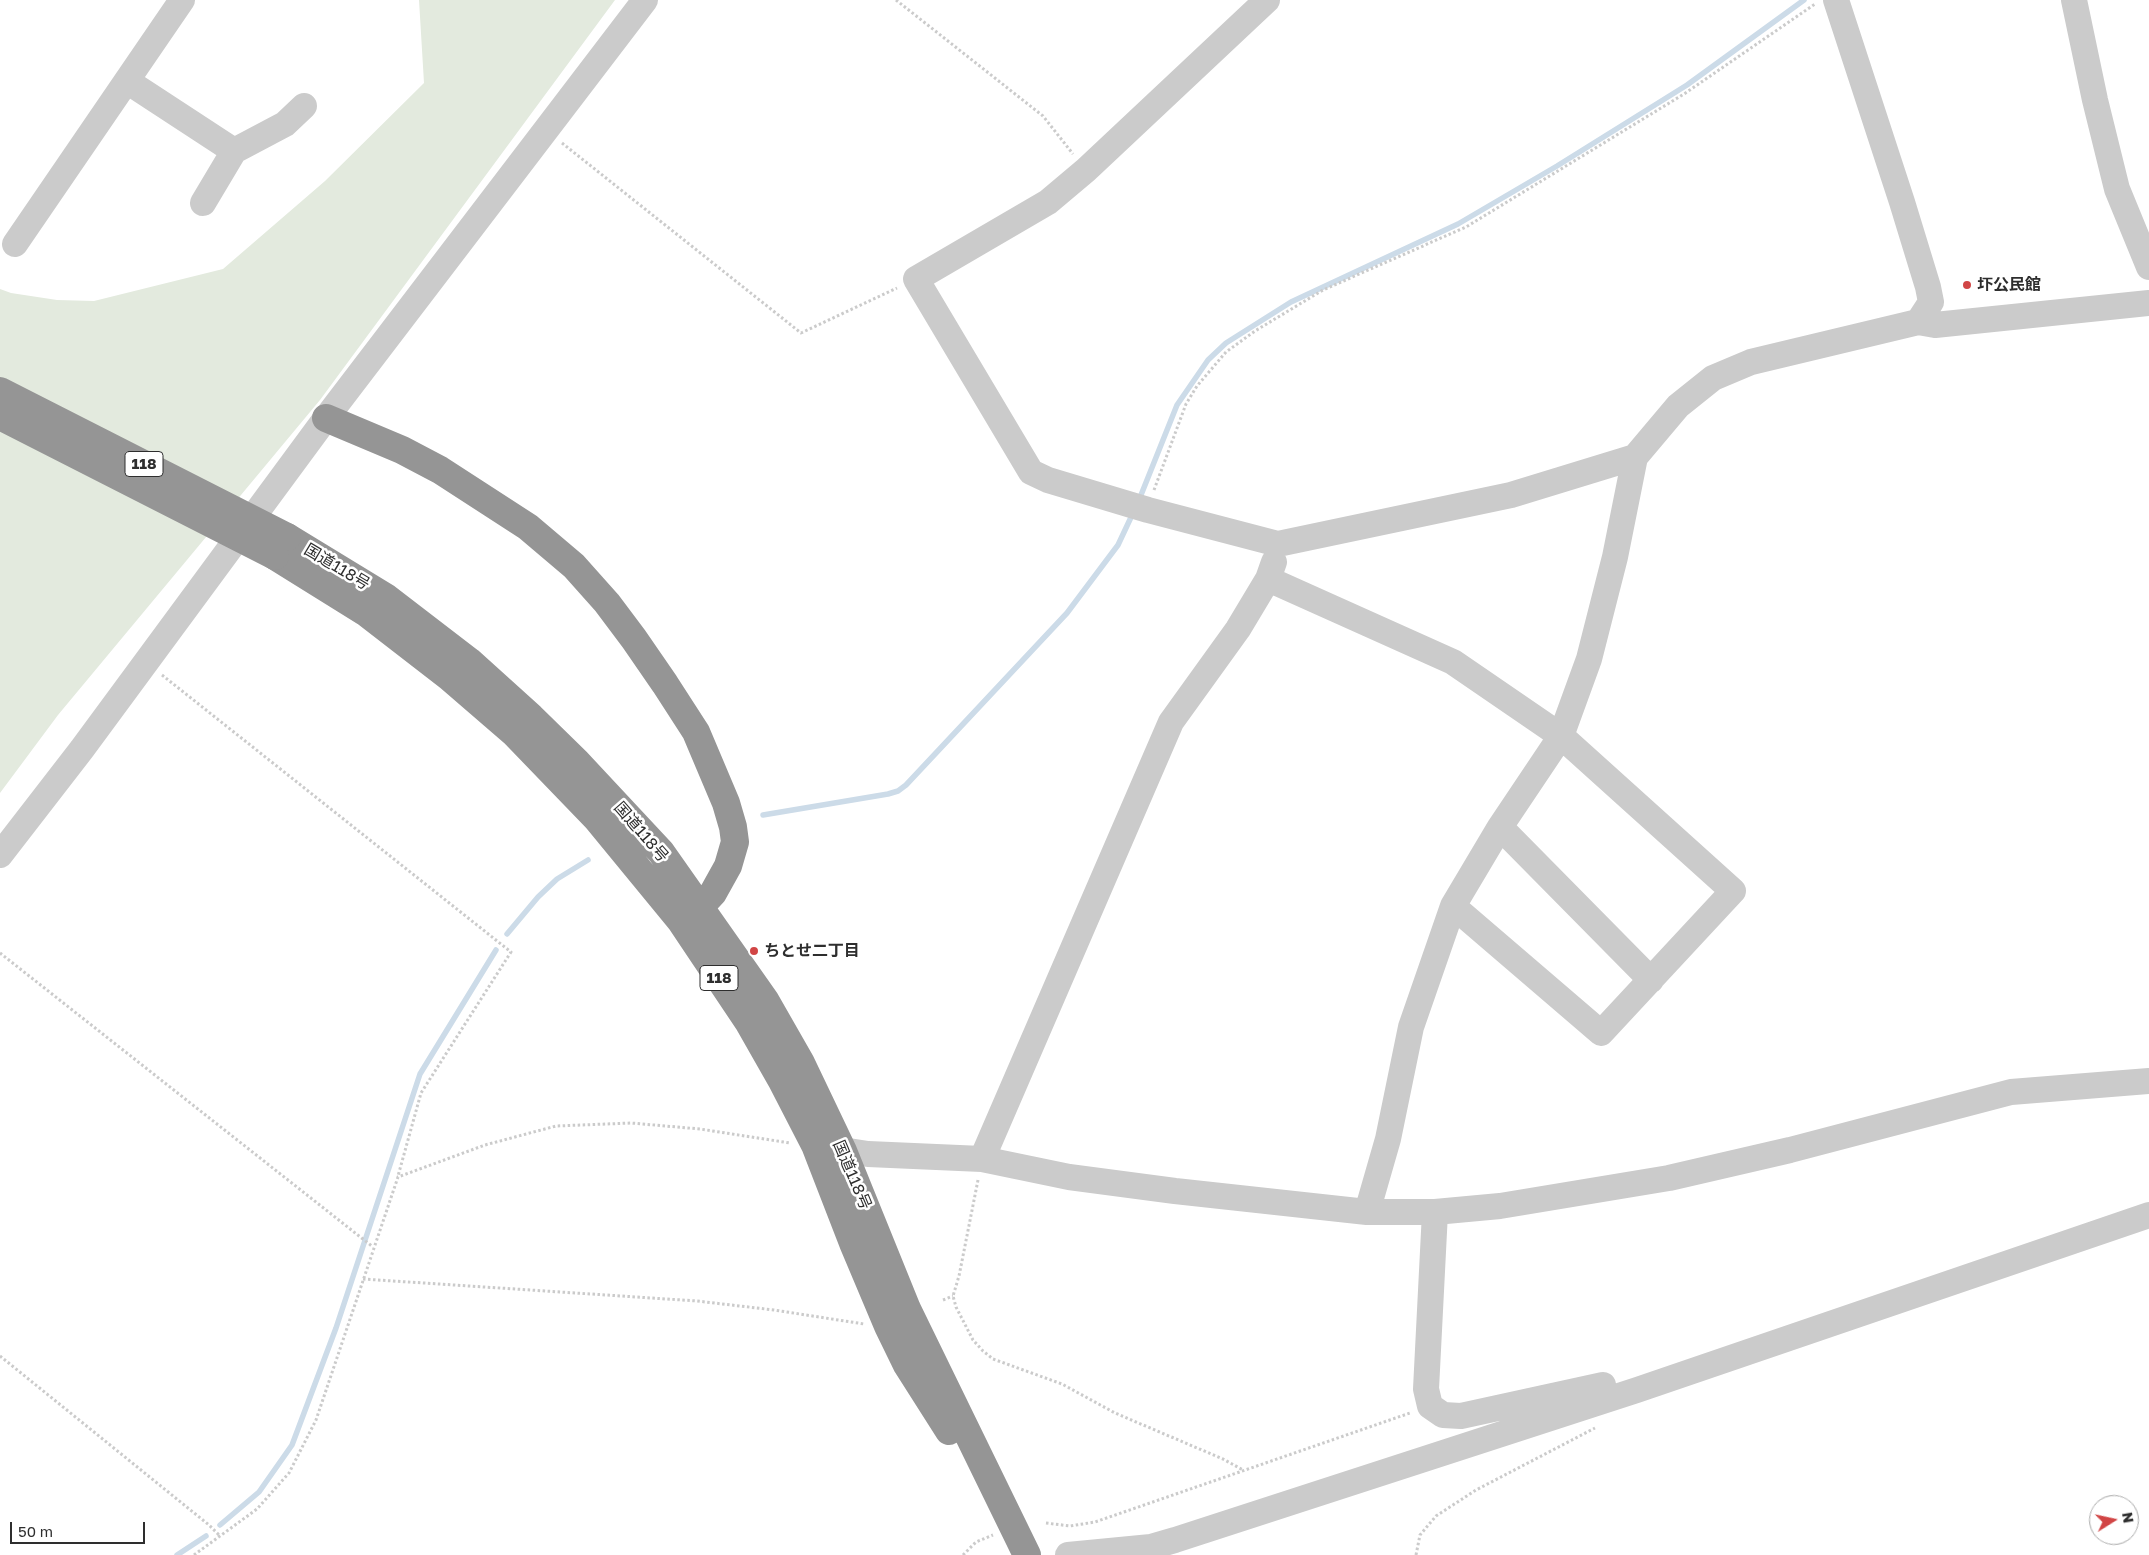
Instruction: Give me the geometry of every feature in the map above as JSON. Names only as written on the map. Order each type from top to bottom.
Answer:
[{"type":"highway","name":"国道118号","points":[[0,391],[281,547]]},
{"type":"highway","name":"国道118号","points":[[0,416],[387,598],[469,661],[524,711],[577,762],[661,852],[690,914],[815,1145],[856,1251],[907,1364],[955,1441],[1003,1528],[1027,1555]]},
{"type":"highway","points":[[326,418],[402,450],[440,470],[484,497],[528,527],[574,566],[607,603],[665,684],[696,732],[726,803],[733,827],[735,842],[728,866],[713,894],[690,914]]},
{"type":"highway","name":"国道118号","points":[[690,914],[765,1000],[801,1063],[843,1151],[907,1309],[1003,1528]]},
{"type":"street","points":[[15,244],[182,0]]},
{"type":"street","points":[[0,855],[145,664],[326,418],[645,0]]},
{"type":"street","points":[[1267,0],[1086,170],[1048,202],[916,279],[1031,472],[1048,480],[1141,508],[1278,544],[1511,495],[1635,457]]},
{"type":"street","points":[[1836,0],[1928,287],[1931,302],[1925,314],[1918,322]]},
{"type":"street","points":[[2074,0],[2095,100],[2117,189],[2149,266]]},
{"type":"street","points":[[126,81],[234,151]]},
{"type":"street","points":[[203,203],[234,151],[285,124],[304,106]]},
{"type":"street","points":[[1367,1212],[1388,1139],[1411,1026],[1453,906],[1500,828],[1561,736],[1589,659],[1615,557],[1635,457],[1678,406],[1713,378],[1751,362],[1918,322],[1935,325],[2149,302]]},
{"type":"street","points":[[982,1159],[1171,722],[1238,629],[1268,579],[1278,544]]},
{"type":"street","points":[[1268,579],[1453,662],[1561,736],[1733,891],[1601,1033],[1453,906]]},
{"type":"street","points":[[1500,828],[1651,980]]},
{"type":"street","points":[[815,1145],[843,1151],[982,1159],[1088,1180],[1367,1212],[1435,1212],[1500,1206],[1669,1178],[1790,1150],[2011,1092],[2149,1080]]},
{"type":"street","points":[[1435,1212],[1426,1389],[1430,1406],[1443,1415],[1462,1416],[1624,1381],[1638,1397]]},
{"type":"street","points":[[1068,1555],[1150,1547],[1638,1397],[2149,1215]]},
{"type":"path","points":[[896,0],[1043,116],[1086,170]]},
{"type":"path","points":[[1141,508],[1158,478],[1186,404],[1201,380],[1226,352],[1255,331],[1323,290],[1466,227],[1684,94],[1820,0]]},
{"type":"path","points":[[546,129],[802,333],[916,279]]},
{"type":"path","points":[[145,664],[179,688],[511,952],[421,1094],[398,1177],[316,1420],[289,1472],[257,1509],[194,1555]]},
{"type":"path","points":[[0,953],[373,1247]]},
{"type":"path","points":[[398,1177],[485,1145],[556,1126],[632,1123],[700,1128],[779,1142],[815,1145]]},
{"type":"path","points":[[982,1159],[959,1276],[953,1296],[956,1307],[973,1340],[993,1359],[1062,1384],[1115,1413],[1223,1459],[1243,1470]]},
{"type":"path","points":[[363,1279],[697,1302],[774,1310],[867,1325]]},
{"type":"path","points":[[943,1300],[953,1296]]},
{"type":"path","points":[[0,1356],[210,1525],[220,1536]]},
{"type":"path","points":[[1046,1523],[1070,1526],[1095,1522],[1430,1406]]},
{"type":"path","points":[[1416,1555],[1420,1535],[1436,1516],[1476,1490],[1597,1427]]},
{"type":"path","points":[[963,1555],[976,1542],[1003,1528]]},
{"type":"shaded area","points":[[419,0],[615,0],[320,400],[58,715],[0,793],[0,289],[11,293],[57,300],[94,301],[223,269],[325,181],[424,83]]},
{"type":"waterway","points":[[1139,500],[1177,405],[1208,360],[1226,343],[1291,302],[1458,224],[1557,166],[1687,85],[1804,0]]},
{"type":"waterway","points":[[763,815],[888,794],[898,791],[906,785],[1067,613],[1118,545],[1133,513]]},
{"type":"waterway","points":[[507,934],[538,897],[557,879],[588,860]]},
{"type":"waterway","points":[[220,1525],[259,1492],[292,1445],[336,1328],[420,1074],[496,950]]},
{"type":"waterway","points":[[177,1555],[206,1536]]},
{"type":"place","name":"圷公民館","points":[[1967,285]]},
{"type":"place","name":"ちとせ二丁目","points":[[754,951]]}]
